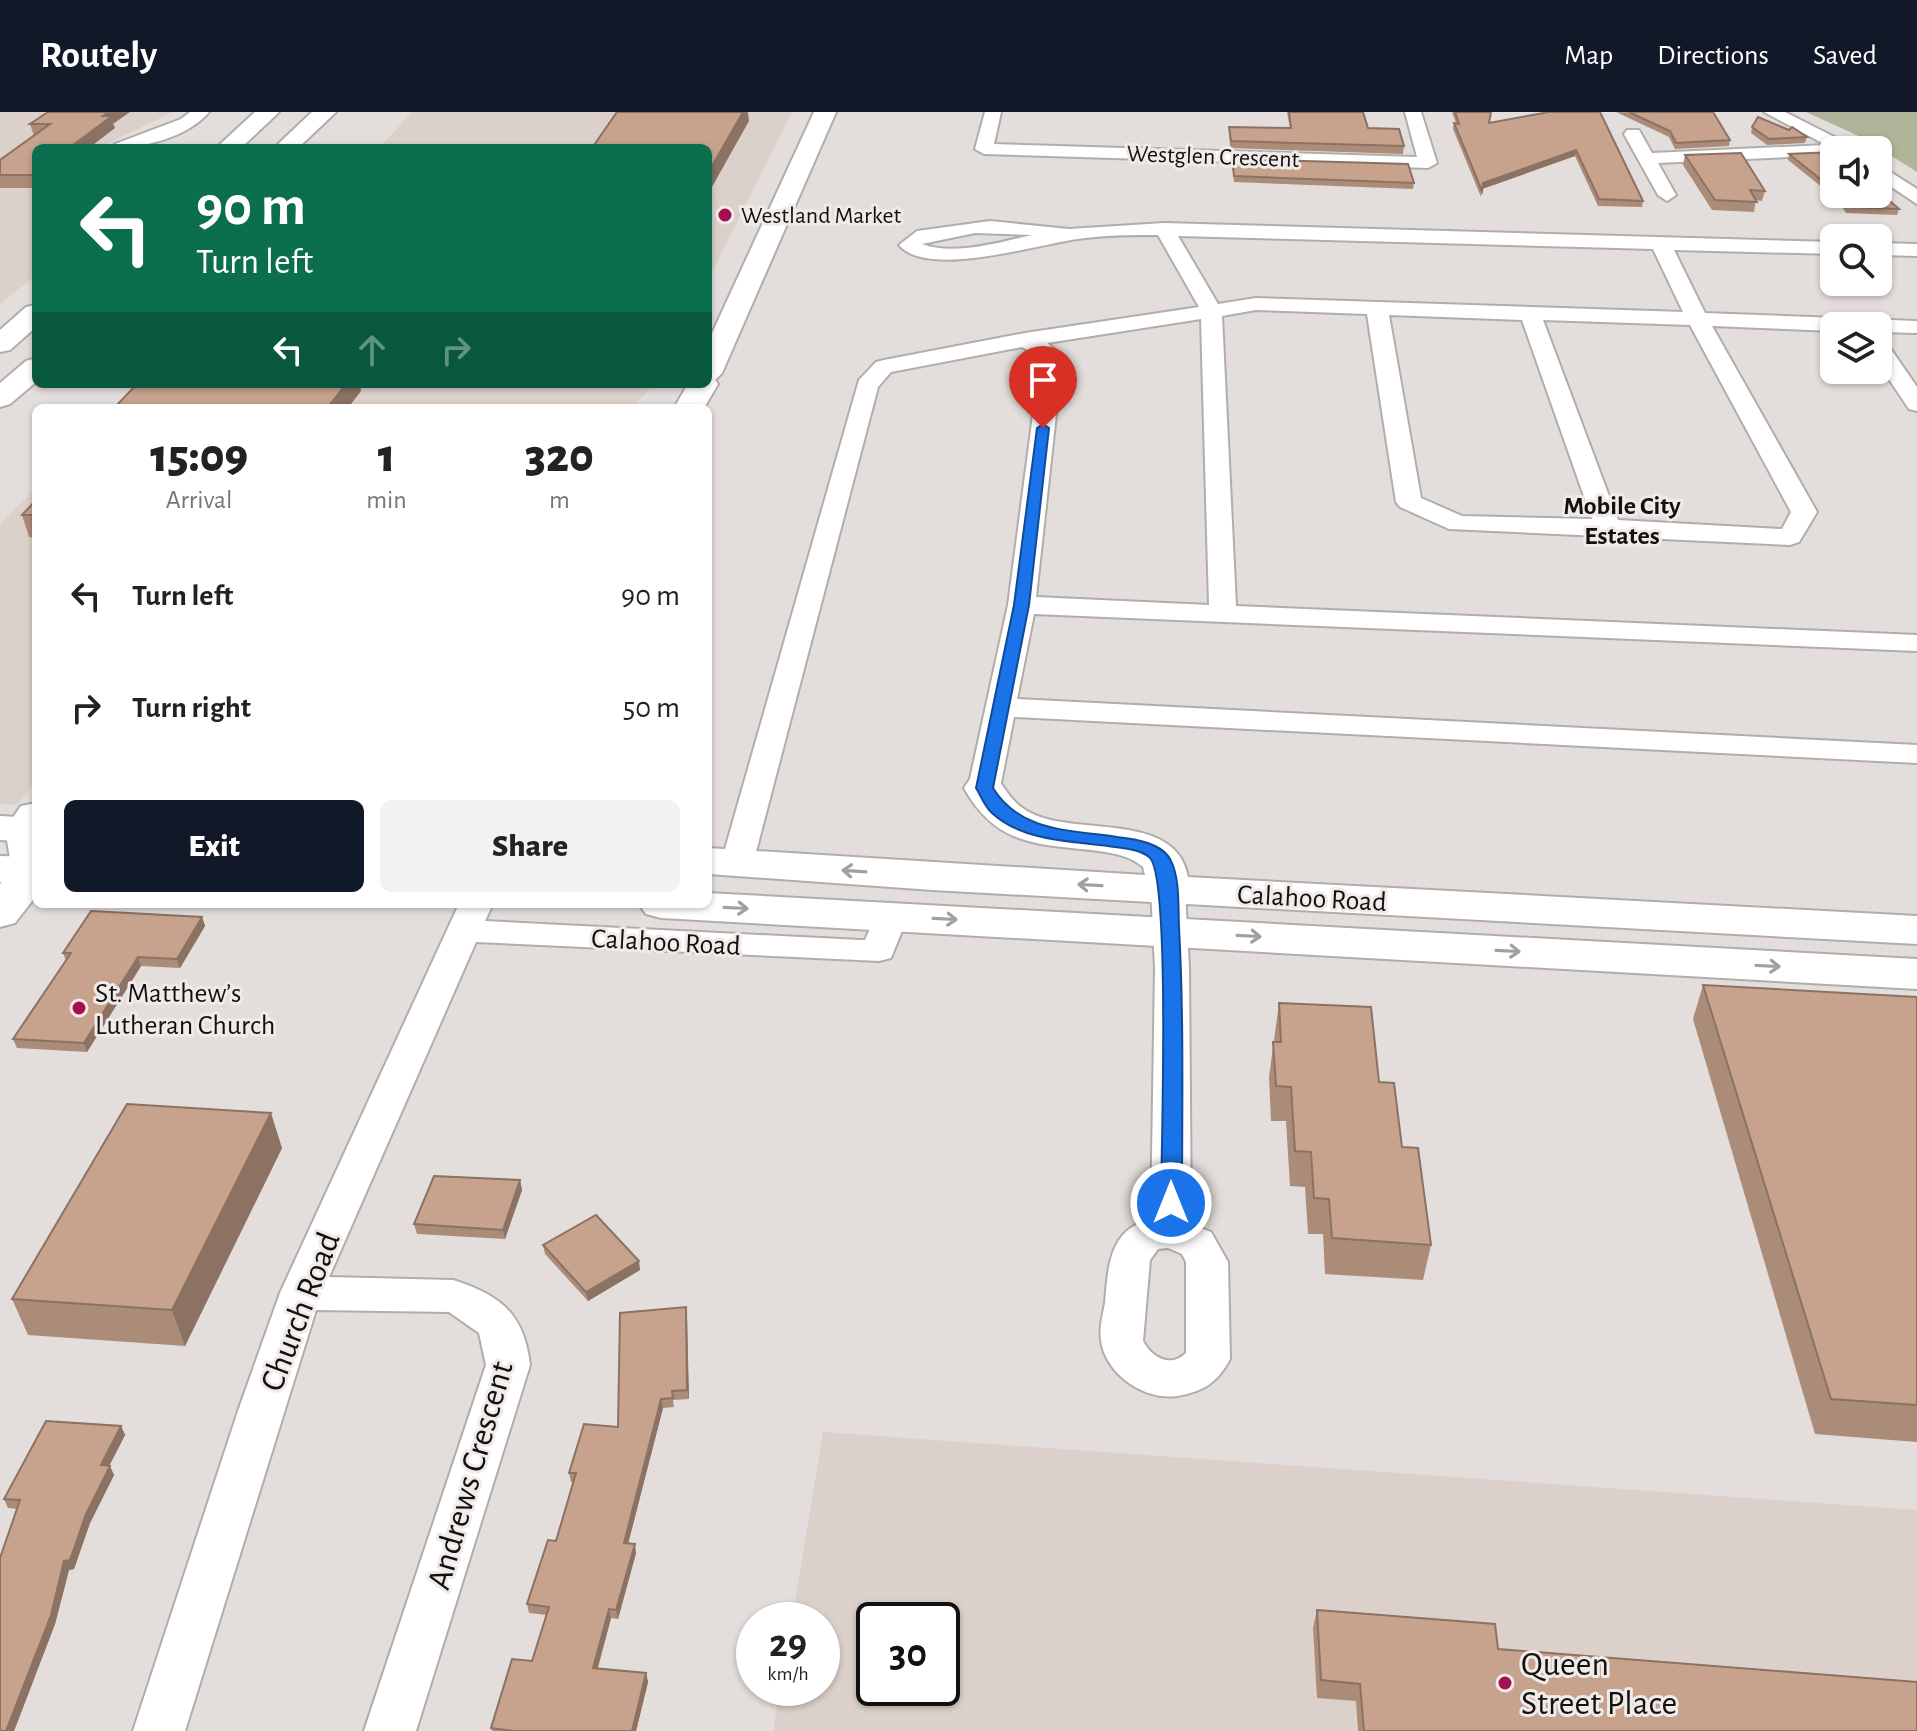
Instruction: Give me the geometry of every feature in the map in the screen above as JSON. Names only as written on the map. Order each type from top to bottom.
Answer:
[{"type":"main road","points":[[222,144],[244,133],[268,112]]},
{"type":"main road","points":[[289,144],[325,112]]},
{"type":"main road","points":[[712,364],[825,112]]},
{"type":"main road","points":[[0,344],[32,316]]},
{"type":"main road","points":[[0,398],[32,370]]},
{"type":"main road","points":[[984,788],[997,809],[1018,823],[1043,832],[1126,843],[1154,852],[1163,862],[1170,911]]},
{"type":"main road","points":[[0,913],[25,848]]},
{"type":"main road","name":"Calahoo Road","points":[[722,862],[1170,911],[1917,974]]},
{"type":"main road","name":"Calahoo Road","points":[[712,907],[891,916],[1170,911],[1917,930]]},
{"type":"street","points":[[132,144],[187,123],[201,112]]},
{"type":"street","name":"Westglen Crescent","points":[[993,112],[984,149],[1428,163],[1413,112]]},
{"type":"street","points":[[1772,112],[1823,136]]},
{"type":"street","points":[[1633,134],[1667,195]]},
{"type":"street","points":[[1645,158],[1697,159],[1820,149]]},
{"type":"street","points":[[1892,179],[1917,198]]},
{"type":"street","points":[[1067,234],[1001,225],[974,225],[924,235],[909,245],[919,252],[947,254],[1067,234],[1164,229],[1820,248]]},
{"type":"street","points":[[1164,229],[1211,309],[1223,614]]},
{"type":"street","points":[[1377,308],[1409,502],[1458,524],[1608,527],[1790,537],[1804,512],[1697,319],[1660,242]]},
{"type":"street","points":[[1892,249],[1917,250]]},
{"type":"street","points":[[722,862],[867,385],[884,367],[1025,340],[1256,304],[1820,324]]},
{"type":"street","points":[[1530,313],[1608,527]]},
{"type":"street","points":[[1892,327],[1917,327]]},
{"type":"street","points":[[984,788],[1022,605],[1050,369],[1047,352],[1025,340]]},
{"type":"street","points":[[1892,367],[1917,404]]},
{"type":"street","points":[[1022,605],[1917,643]]},
{"type":"street","points":[[1002,707],[1917,754]]},
{"type":"street","points":[[1170,911],[1171,1232]]},
{"type":"street","name":"Calahoo Road","points":[[471,917],[860,951],[879,950],[891,916]]},
{"type":"street","name":"Church Road","points":[[159,1731],[260,1411],[301,1293],[471,917]]},
{"type":"street","name":"Andrews Crescent","points":[[301,1293],[453,1296],[476,1306],[494,1320],[506,1340],[508,1365],[390,1731]]},
{"type":"shaded area","points":[[0,112],[173,112],[106,144],[32,144],[32,278],[0,304]]},
{"type":"shaded area","name":"Westland Market","points":[[412,112],[792,112],[712,273],[712,144],[383,144]]},
{"type":"shaded area","points":[[139,388],[650,388],[636,404],[121,404]]},
{"type":"shaded area","points":[[32,492],[32,786],[17,805],[0,804],[0,524]]},
{"type":"shaded area","name":"Queen Street Place","points":[[823,1432],[1917,1510],[1917,1731],[773,1731],[777,1706],[840,1706],[840,1602],[795,1602]]},
{"type":"green space","points":[[1806,112],[1917,112],[1917,172],[1892,156],[1892,136],[1859,136]]},
{"type":"building","points":[[48,112],[109,112],[103,116],[112,116],[74,144],[32,144],[32,175],[0,175],[0,160],[50,124],[30,124]]},
{"type":"building","points":[[617,112],[743,112],[712,166],[712,144],[595,144]]},
{"type":"building","points":[[1289,112],[1363,112],[1368,128],[1399,129],[1404,146],[1231,141],[1229,127],[1291,128]]},
{"type":"building","points":[[1455,112],[1491,112],[1489,123],[1549,112],[1600,112],[1643,201],[1599,199],[1576,150],[1483,183],[1482,191],[1454,123],[1459,124]]},
{"type":"building","points":[[1629,112],[1713,112],[1730,140],[1676,143],[1670,131]]},
{"type":"building","points":[[1758,117],[1789,130],[1792,127],[1807,137],[1769,139],[1752,127]]},
{"type":"building","points":[[1741,153],[1765,191],[1750,190],[1757,202],[1715,200],[1685,155]]},
{"type":"building","points":[[1820,153],[1820,179],[1789,154]]},
{"type":"building","points":[[1232,159],[1408,164],[1414,183],[1234,176]]},
{"type":"building","points":[[133,388],[343,388],[330,404],[118,404]]},
{"type":"building","points":[[32,504],[32,515],[22,515]]},
{"type":"building","name":"St. Matthew’s Lutheran Church","points":[[91,911],[202,917],[177,959],[138,957],[84,1043],[13,1039],[71,953],[63,953]]},
{"type":"building","points":[[1703,985],[1917,997],[1917,1405],[1831,1399]]},
{"type":"building","points":[[1279,1003],[1371,1007],[1379,1082],[1394,1083],[1402,1147],[1418,1148],[1431,1245],[1332,1238],[1329,1199],[1314,1198],[1311,1152],[1295,1151],[1291,1087],[1276,1086],[1273,1042],[1281,1042]]},
{"type":"building","points":[[127,1104],[271,1113],[172,1310],[12,1299]]},
{"type":"building","points":[[434,1176],[520,1180],[503,1230],[414,1224]]},
{"type":"building","points":[[596,1215],[639,1261],[586,1292],[543,1245]]},
{"type":"building","points":[[686,1307],[687,1390],[672,1391],[673,1398],[661,1399],[624,1543],[635,1544],[616,1610],[609,1609],[593,1668],[646,1673],[632,1731],[514,1731],[491,1728],[512,1659],[532,1661],[549,1607],[527,1604],[548,1540],[556,1541],[576,1473],[569,1473],[584,1424],[618,1427],[620,1313]]},
{"type":"building","points":[[46,1421],[121,1426],[101,1465],[110,1466],[86,1514],[70,1560],[64,1561],[51,1615],[6,1731],[0,1731],[0,1558],[20,1500],[4,1499]]},
{"type":"building","name":"Queen Street Place","points":[[1317,1610],[1495,1624],[1498,1649],[1917,1682],[1917,1731],[1364,1731],[1360,1684],[1321,1680]]},
{"type":"place","name":"Westland Market","points":[[725,215]]},
{"type":"place","name":"St. Matthew’s Lutheran Church","points":[[79,1008]]},
{"type":"place","name":"Queen Street Place","points":[[1505,1683]]},
{"type":"district","name":"Mobile City Estates","points":[[1622,520]]},
{"type":"route","points":[[1043,428],[1022,605],[984,788],[997,809],[1018,823],[1043,832],[1126,843],[1154,852],[1163,862],[1168,890],[1172,968],[1171,1203]]}]
